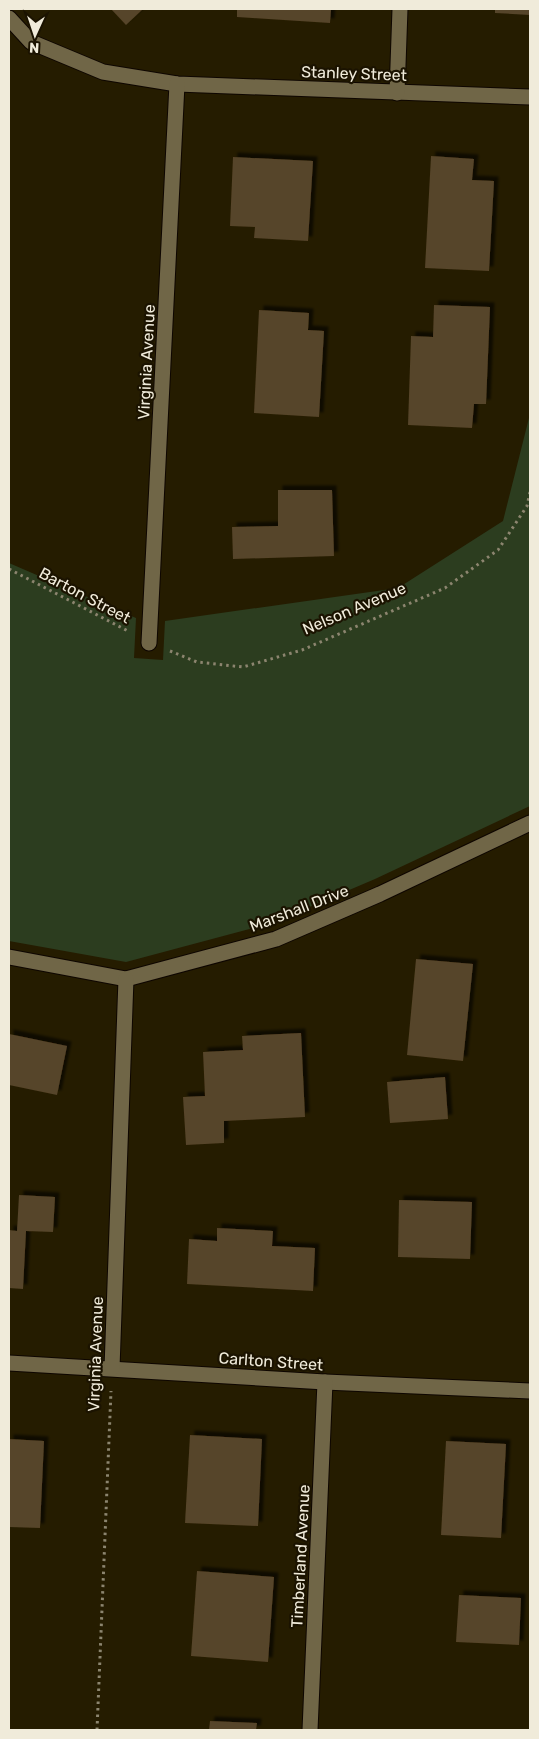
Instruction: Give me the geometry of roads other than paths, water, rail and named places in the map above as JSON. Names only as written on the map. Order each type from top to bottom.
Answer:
[{"type":"street","points":[[397,93],[400,9]]},
{"type":"street","name":"Stanley Street","points":[[9,18],[31,42],[103,72],[177,84],[530,97]]},
{"type":"street","name":"Virginia Avenue","points":[[149,643],[177,84]]},
{"type":"street","name":"Marshall Drive","points":[[9,957],[126,979],[276,939],[380,894],[530,824]]},
{"type":"street","name":"Virginia Avenue","points":[[112,1368],[126,979]]},
{"type":"street","name":"Carlton Street","points":[[9,1363],[325,1382],[530,1391]]},
{"type":"street","name":"Timberland Avenue","points":[[310,1730],[325,1382]]}]
